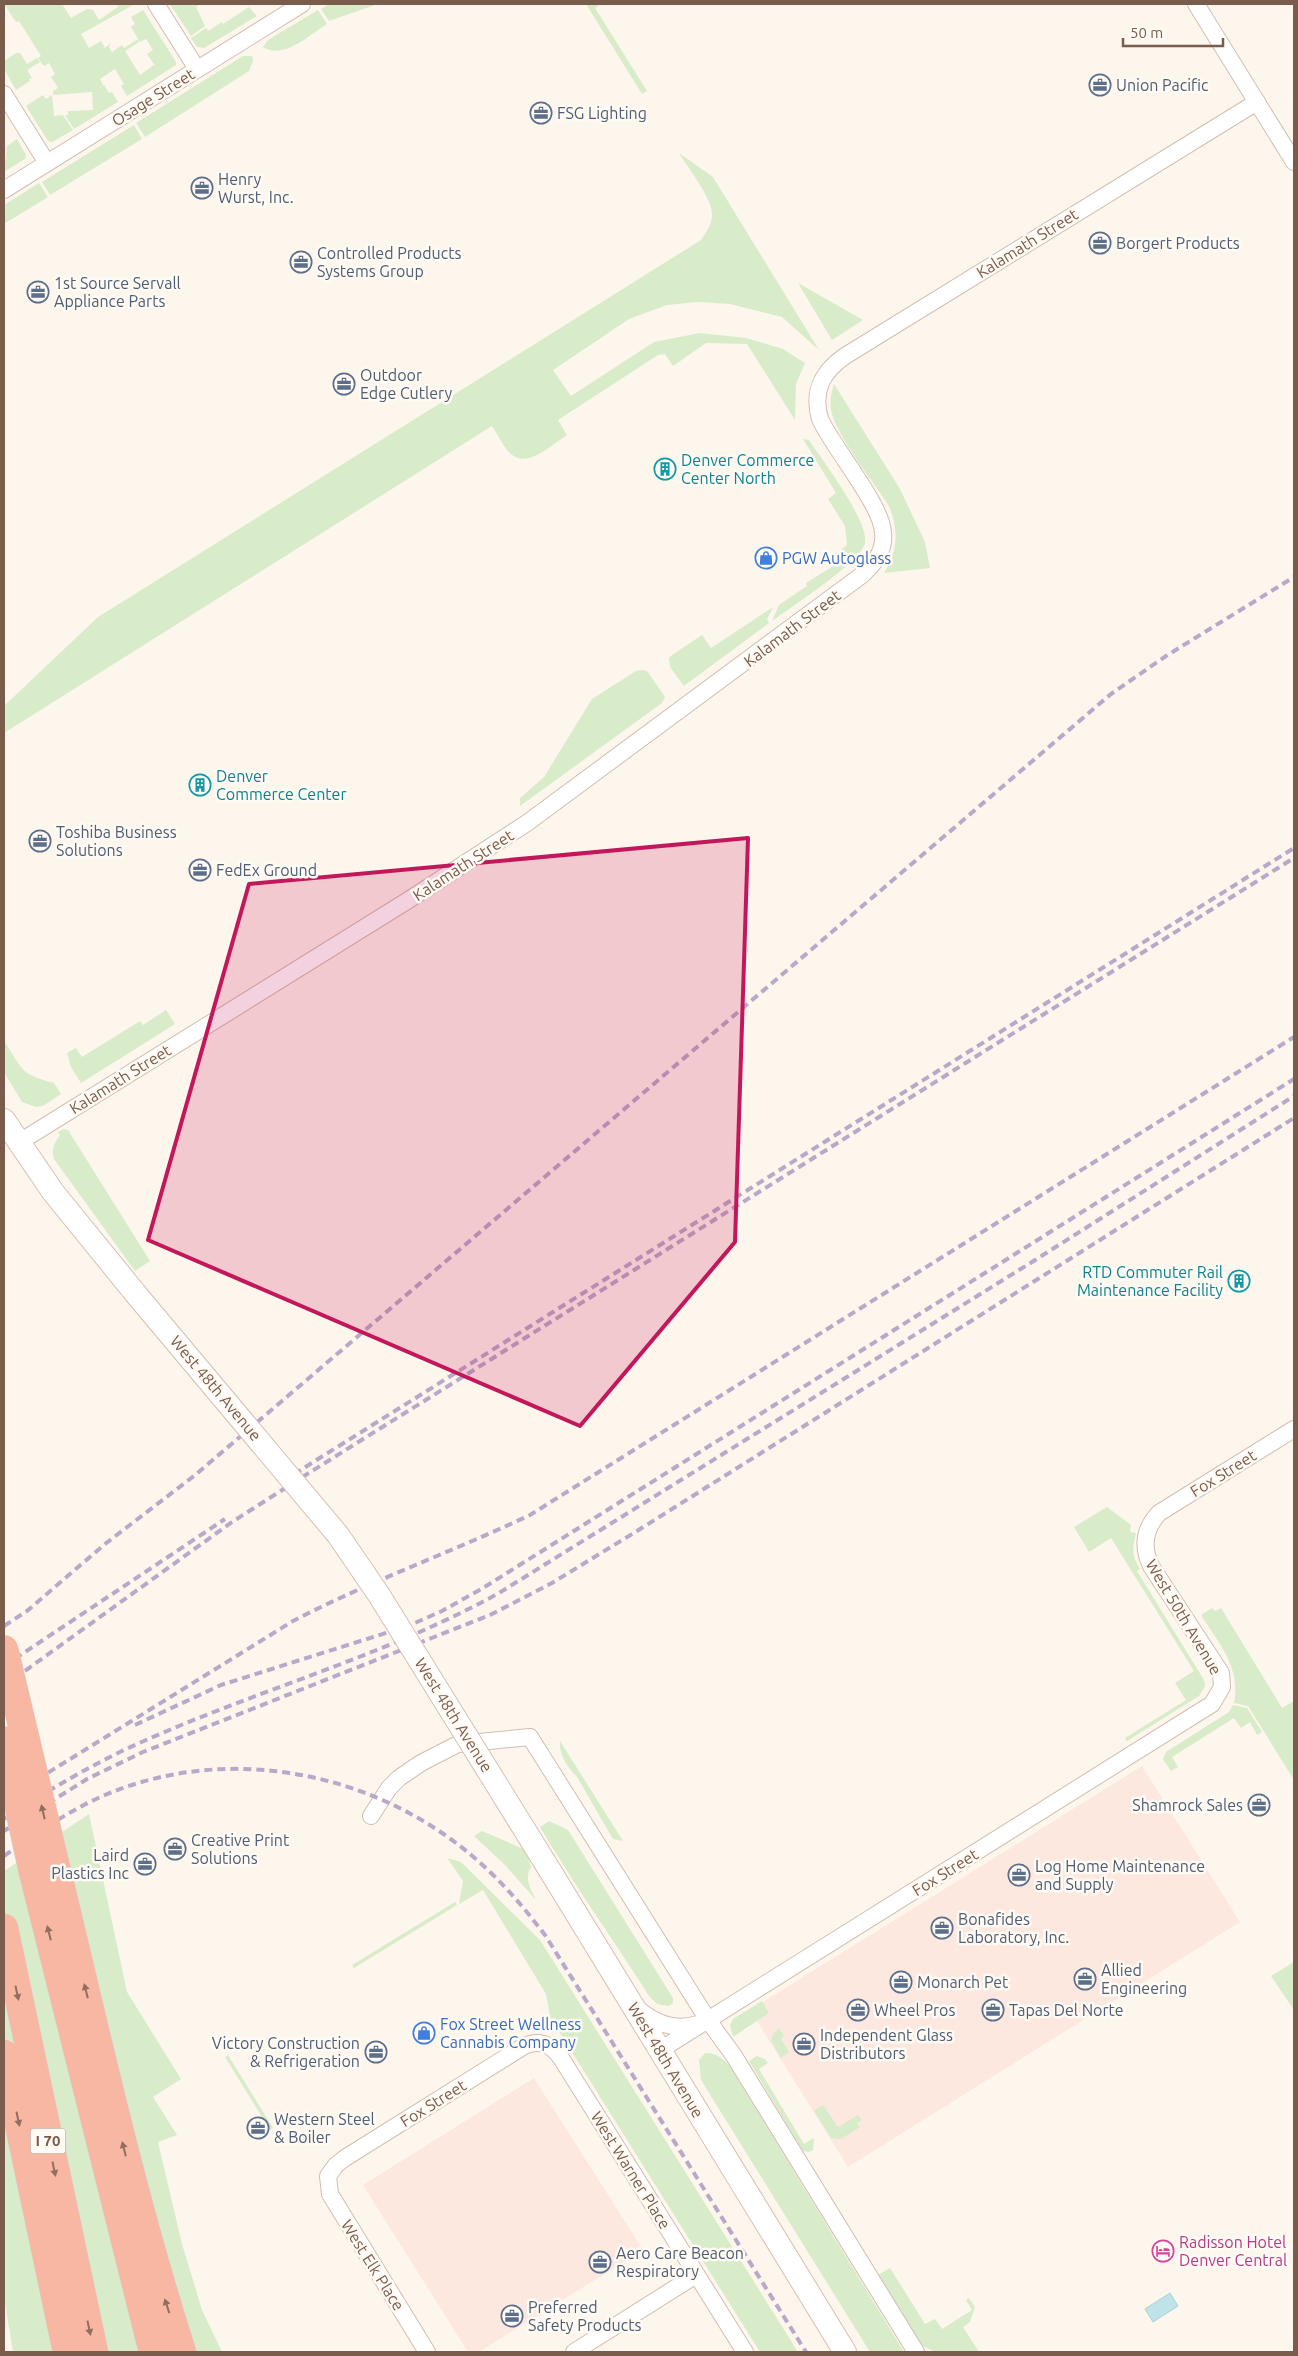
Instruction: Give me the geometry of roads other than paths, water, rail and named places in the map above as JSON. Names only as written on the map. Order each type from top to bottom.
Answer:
[{"type":"highway","points":[[4,1649],[44,1865],[70,2023],[134,2352]]},
{"type":"highway","points":[[4,1740],[44,1865],[158,2276],[182,2352]]},
{"type":"highway","name":"I 70","points":[[4,1928],[94,2352]]},
{"type":"highway","points":[[70,2023],[153,2352]]},
{"type":"highway","points":[[4,2054],[67,2350]]},
{"type":"street","points":[[156,4],[196,69]]},
{"type":"street","name":"Osage Street","points":[[4,190],[302,4]]},
{"type":"street","points":[[1196,4],[1294,162]]},
{"type":"street","points":[[4,94],[47,163]]},
{"type":"street","name":"Kalamath Street","points":[[18,1143],[407,901],[527,823],[693,702],[862,575],[872,566],[881,550],[884,533],[879,515],[824,428],[817,410],[816,400],[819,383],[825,374],[844,356],[1257,102]]},
{"type":"street","name":"West 48th Avenue","points":[[4,1120],[18,1143],[70,1214],[338,1535],[379,1595],[845,2352]]},
{"type":"street","name":"Fox Street","points":[[1153,1520],[1167,1508],[1294,1429]]},
{"type":"street","name":"West 50th Avenue","points":[[1153,1520],[1146,1537],[1147,1557],[1218,1666],[1221,1672],[1222,1687]]},
{"type":"street","name":"Fox Street","points":[[660,2050],[1212,1704],[1222,1687]]},
{"type":"street","points":[[372,1816],[388,1788],[399,1778],[422,1763],[458,1744],[530,1737],[708,2020],[734,2056],[916,2352]]},
{"type":"street","points":[[630,2002],[647,2016],[664,2025],[685,2027],[708,2020]]},
{"type":"street","name":"Fox Street","points":[[328,2176],[336,2165],[345,2158],[524,2046],[531,2043],[544,2043]]},
{"type":"street","name":"West Warner Place","points":[[544,2043],[561,2058],[745,2352]]},
{"type":"street","name":"West Elk Place","points":[[328,2176],[330,2194],[427,2352]]},
{"type":"street","points":[[574,2352],[696,2275]]},
{"type":"water","points":[[1170,2293],[1178,2306],[1153,2322],[1145,2309]]},
{"type":"railway","points":[[4,1626],[27,1611],[105,1544],[194,1476],[1111,694],[1166,656],[1294,577]]},
{"type":"railway","points":[[283,1481],[1294,848]]},
{"type":"railway","points":[[4,1686],[232,1522],[1294,858]]},
{"type":"railway","points":[[4,1800],[293,1621],[322,1606],[530,1515],[1294,1037]]},
{"type":"railway","points":[[135,1725],[221,1685],[408,1626],[442,1611],[483,1588],[1294,1079]]},
{"type":"railway","points":[[4,1819],[62,1783],[122,1751],[216,1711],[360,1657],[454,1616],[499,1593],[1032,1262],[1294,1096]]},
{"type":"railway","points":[[4,1831],[87,1779],[143,1752],[490,1615],[552,1583],[1294,1118]]},
{"type":"railway","points":[[4,1666],[225,1519]]},
{"type":"railway","points":[[4,1856],[59,1819],[94,1800],[144,1781],[197,1771],[250,1769],[302,1775],[354,1789],[403,1810],[449,1838],[498,1880],[545,1935],[806,2352]]},
{"type":"place","name":"Union Pacific","points":[[1100,85]]},
{"type":"place","name":"FSG Lighting","points":[[541,113]]},
{"type":"place","name":"Henry Wurst, Inc.","points":[[202,188]]},
{"type":"place","name":"Borgert Products","points":[[1100,243]]},
{"type":"place","name":"Controlled Products Systems Group","points":[[301,262]]},
{"type":"place","name":"1st Source Servall Appliance Parts","points":[[38,292]]},
{"type":"place","name":"Outdoor Edge Cutlery","points":[[344,384]]},
{"type":"place","name":"Denver Commerce Center North","points":[[665,469]]},
{"type":"place","name":"PGW Autoglass","points":[[766,558]]},
{"type":"place","name":"Denver Commerce Center","points":[[200,785]]},
{"type":"place","name":"Toshiba Business Solutions","points":[[40,841]]},
{"type":"place","name":"FedEx Ground","points":[[200,870]]},
{"type":"place","name":"RTD Commuter Rail Maintenance Facility","points":[[1239,1281]]},
{"type":"place","name":"Shamrock Sales","points":[[1259,1805]]},
{"type":"place","name":"Creative Print Solutions","points":[[175,1849]]},
{"type":"place","name":"Laird Plastics Inc","points":[[145,1864]]},
{"type":"place","name":"Log Home Maintenance and Supply","points":[[1019,1875]]},
{"type":"place","name":"Bonafides Laboratory, Inc.","points":[[942,1928]]},
{"type":"place","name":"Allied Engineering","points":[[1085,1979]]},
{"type":"place","name":"Monarch Pet","points":[[901,1982]]},
{"type":"place","name":"Wheel Pros","points":[[858,2010]]},
{"type":"place","name":"Tapas Del Norte","points":[[993,2010]]},
{"type":"place","name":"Fox Street Wellness Cannabis Company","points":[[424,2033]]},
{"type":"place","name":"Independent Glass Distributors","points":[[804,2044]]},
{"type":"place","name":"Victory Construction & Refrigeration","points":[[376,2052]]},
{"type":"place","name":"Western Steel & Boiler","points":[[258,2128]]},
{"type":"place","name":"Radisson Hotel Denver Central","points":[[1163,2251]]},
{"type":"place","name":"Aero Care Beacon Respiratory","points":[[600,2262]]},
{"type":"place","name":"Preferred Safety Products","points":[[512,2316]]}]
